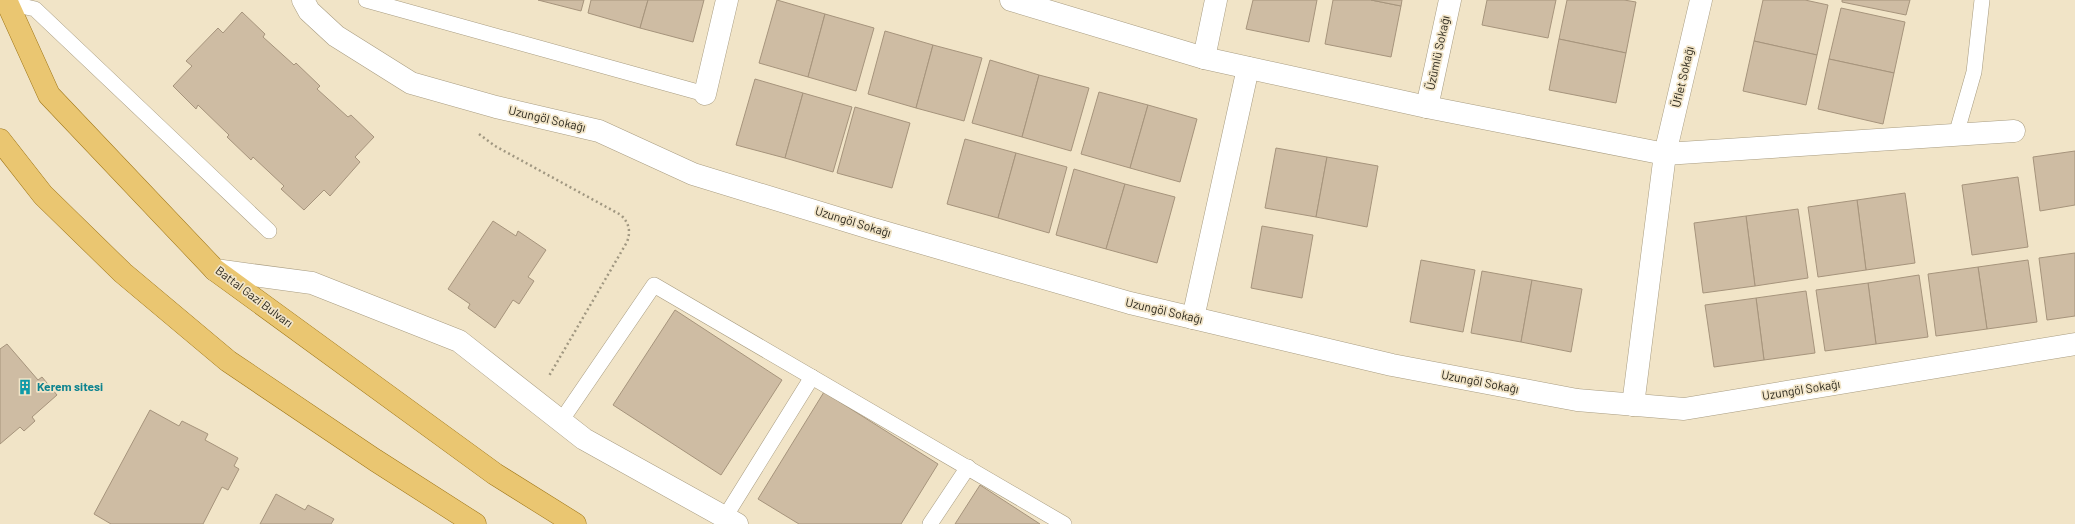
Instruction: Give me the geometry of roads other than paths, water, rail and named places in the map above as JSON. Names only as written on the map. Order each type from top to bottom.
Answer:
[{"type":"main road","name":"Battal Gazi Bulvarı","points":[[7,2],[49,95],[215,270],[495,474],[575,524]]},
{"type":"main road","points":[[0,140],[43,195],[123,273],[228,361],[375,460],[475,524]]},
{"type":"street","name":"Uzungöl Sokağı","points":[[303,0],[309,11],[336,36],[411,83],[496,107],[599,131],[693,174],[870,228],[1130,303],[1392,365],[1577,400],[1684,409],[2075,344]]},
{"type":"street","points":[[705,94],[727,0]]},
{"type":"street","points":[[1011,0],[1204,58],[1427,107],[1665,154],[2014,131]]},
{"type":"street","points":[[1204,58],[1216,0]]},
{"type":"street","name":"Üzümlü Sokağı","points":[[1427,107],[1450,0]]},
{"type":"street","name":"Üflet Sokağı","points":[[1633,405],[1665,154],[1701,0]]},
{"type":"street","points":[[1193,318],[1248,68]]},
{"type":"street","points":[[215,270],[312,283],[459,341],[584,439],[731,521]]},
{"type":"lane","points":[[366,0],[705,94]]},
{"type":"lane","points":[[1956,135],[1974,72],[1982,0]]},
{"type":"lane","points":[[7,2],[35,8],[269,231]]},
{"type":"lane","points":[[561,421],[654,284],[1064,524]]},
{"type":"lane","points":[[731,521],[812,377]]},
{"type":"lane","points":[[930,524],[968,467]]},
{"type":"place","name":"Kerem sitesi","points":[[25,387]]}]
